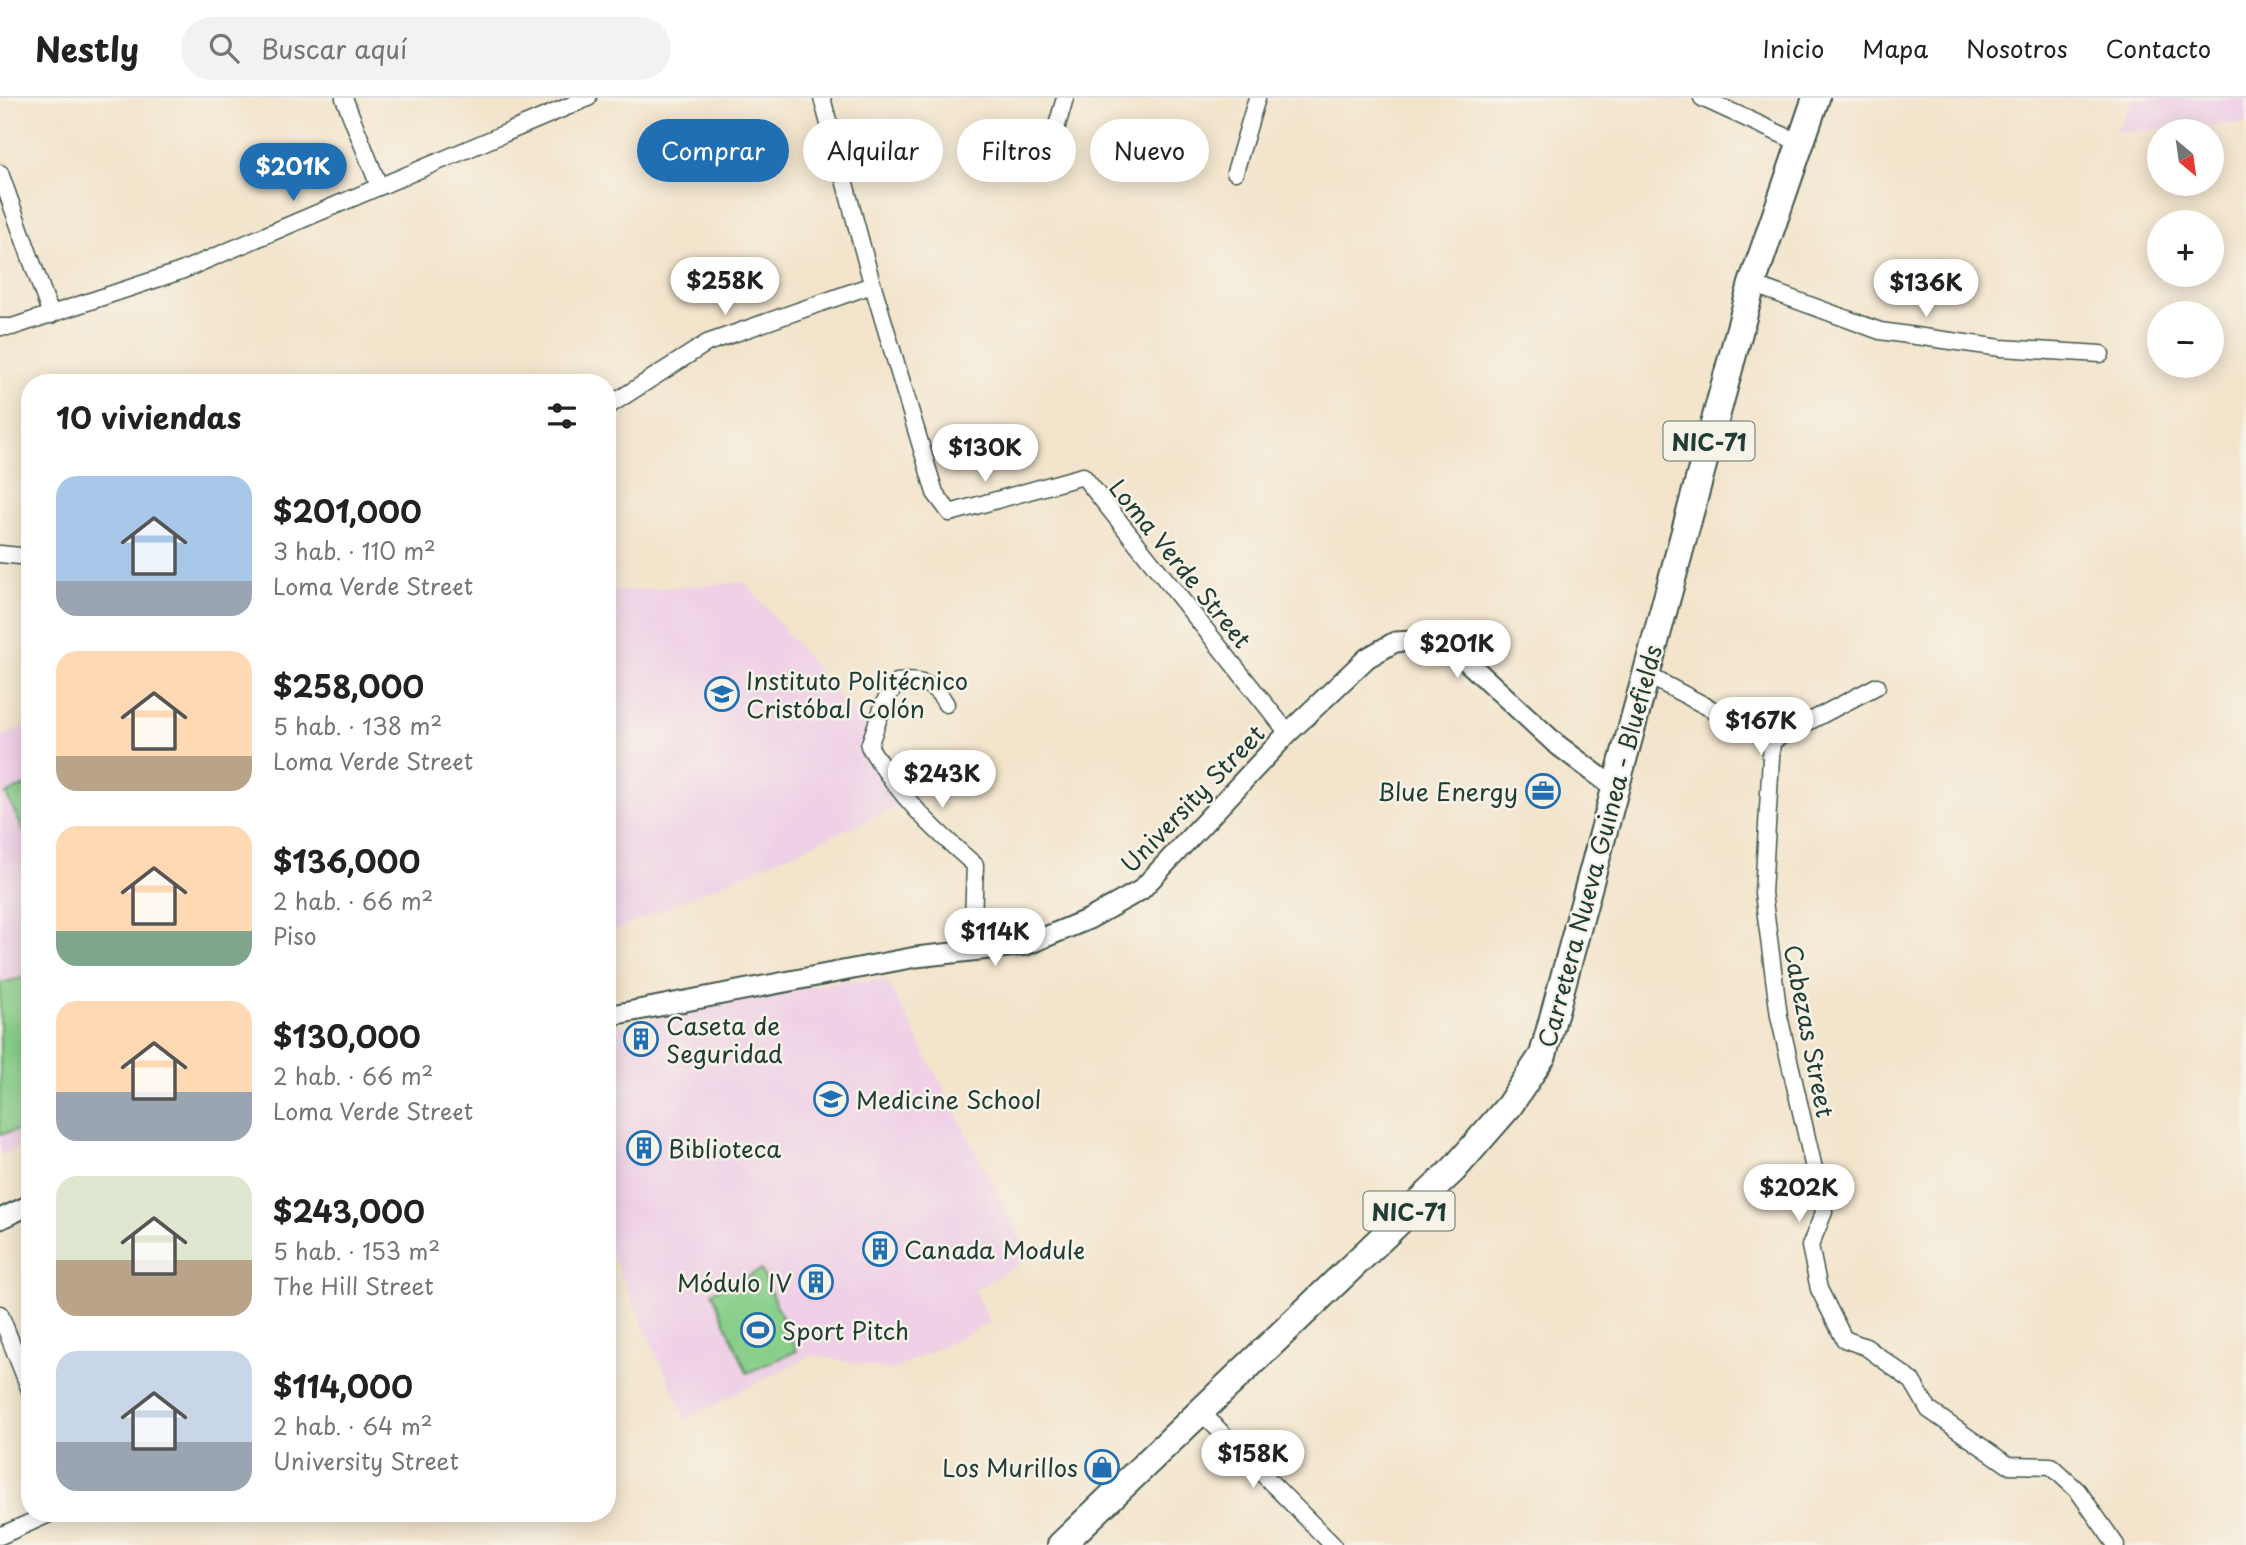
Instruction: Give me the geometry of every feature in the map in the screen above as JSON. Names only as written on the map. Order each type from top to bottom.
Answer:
[{"type":"highway","name":"Carretera Nueva Guinea - Bluefields","points":[[1062,1545],[1199,1410],[1454,1169],[1510,1106],[1543,1055],[1752,284],[1816,98]]},
{"type":"street","points":[[344,98],[379,186]]},
{"type":"street","points":[[0,327],[12,327],[51,315],[181,271],[588,98]]},
{"type":"street","name":"Loma Verde Street","points":[[822,98],[872,285],[935,494],[950,513],[1083,476],[1287,733]]},
{"type":"street","points":[[1059,119],[1065,98]]},
{"type":"street","points":[[1236,172],[1257,98]]},
{"type":"street","points":[[1702,98],[1800,143]]},
{"type":"street","points":[[0,173],[51,315]]},
{"type":"street","points":[[1752,284],[1880,331],[2001,348],[2101,354]]},
{"type":"street","points":[[616,401],[707,343],[872,285]]},
{"type":"street","points":[[0,554],[21,556]]},
{"type":"street","name":"University Street","points":[[616,1014],[916,957],[1026,945],[1089,919],[1141,890],[1287,733],[1367,658],[1395,642],[1430,640],[1464,659],[1555,743],[1616,789]]},
{"type":"street","points":[[1647,675],[1772,741],[1877,686]]},
{"type":"street","points":[[946,704],[939,691],[917,679],[897,682],[884,703],[869,747],[892,785],[941,836],[975,864],[972,950]]},
{"type":"street","name":"Cabezas Street","points":[[1772,741],[1763,893],[1779,1016],[1825,1212],[1810,1246],[1819,1289],[1843,1339],[1866,1347],[1912,1381],[1930,1410],[2008,1465],[2051,1466],[2078,1491],[2116,1545]]},
{"type":"street","points":[[0,1219],[21,1209]]},
{"type":"street","points":[[0,1314],[21,1367]]},
{"type":"street","points":[[1199,1410],[1333,1545]]},
{"type":"street","points":[[0,1536],[31,1522]]},
{"type":"shaded area","points":[[2134,98],[2246,98],[2246,123],[2224,125],[2224,119],[2147,119],[2147,130],[2115,132]]},
{"type":"shaded area","name":"Instituto Politécnico Cristóbal Colón","points":[[745,582],[922,796],[616,930],[616,591]]},
{"type":"shaded area","points":[[21,728],[21,1147],[0,1155],[0,737]]},
{"type":"shaded area","points":[[887,980],[1031,1257],[974,1290],[990,1323],[892,1370],[812,1355],[686,1419],[616,1265],[616,1027],[796,988],[848,981]]},
{"type":"green space","points":[[21,787],[21,826],[6,794]]},
{"type":"green space","points":[[21,978],[21,1130],[0,1134],[0,983]]},
{"type":"green space","name":"Sport Pitch","points":[[761,1270],[797,1351],[747,1373],[712,1292]]},
{"type":"place","name":"Instituto Politécnico Cristóbal Colón","points":[[722,694]]},
{"type":"place","name":"Blue Energy","points":[[1543,791]]},
{"type":"place","name":"Caseta de Seguridad","points":[[641,1039]]},
{"type":"place","name":"Medicine School","points":[[831,1099]]},
{"type":"place","name":"Biblioteca","points":[[644,1148]]},
{"type":"place","name":"Canada Module","points":[[880,1249]]},
{"type":"place","name":"Módulo IV","points":[[816,1282]]},
{"type":"place","name":"Sport Pitch","points":[[758,1330]]},
{"type":"place","name":"Los Murillos","points":[[1102,1467]]}]
